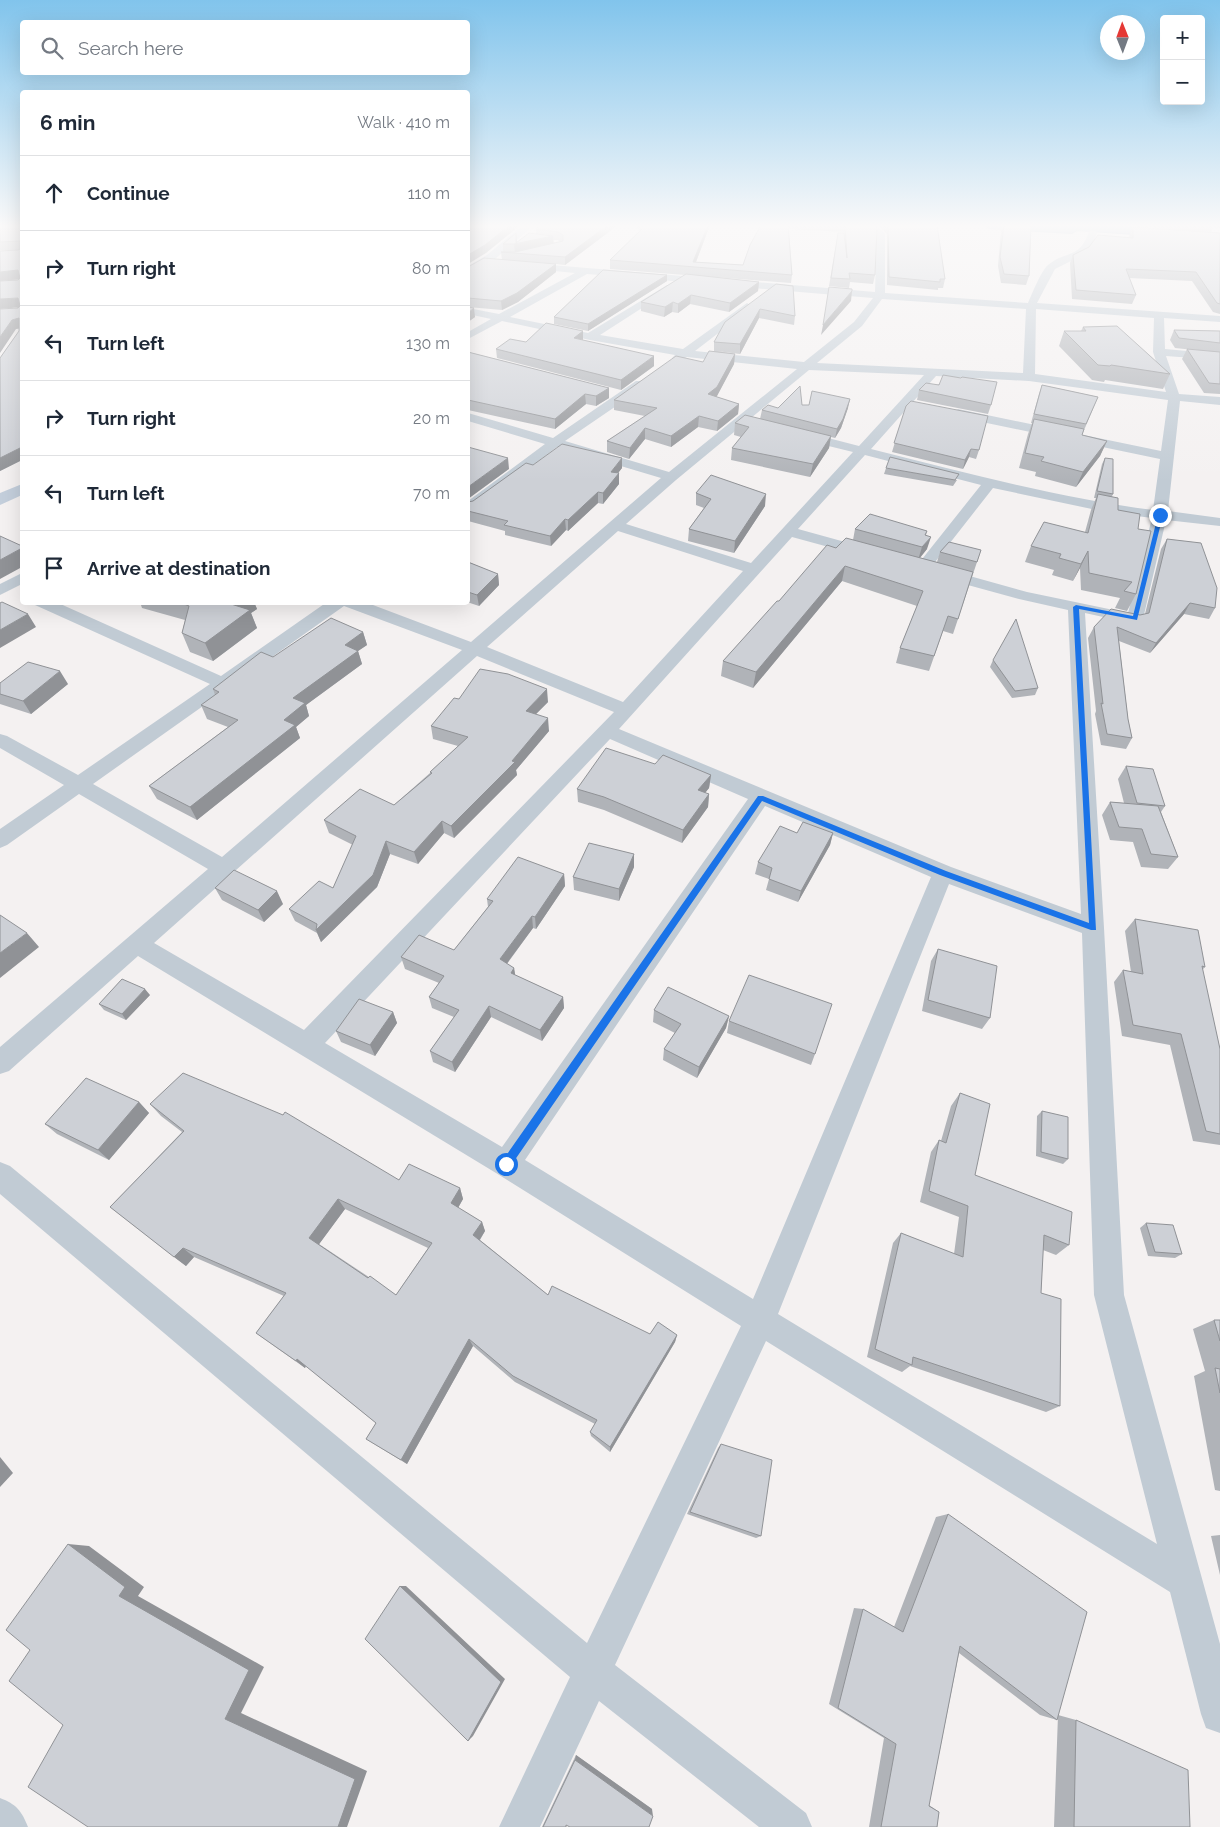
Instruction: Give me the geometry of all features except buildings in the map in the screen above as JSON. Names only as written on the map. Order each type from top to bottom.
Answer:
[{"type":"main road","points":[[0,486],[20,477]]},
{"type":"main road","points":[[0,500],[20,490]]},
{"type":"street","points":[[470,335],[514,310]]},
{"type":"street","points":[[590,337],[632,310]]},
{"type":"street","points":[[669,364],[742,310]]},
{"type":"street","points":[[0,1063],[473,648],[671,477],[858,324],[868,310]]},
{"type":"street","points":[[1029,377],[1031,310]]},
{"type":"street","points":[[1092,310],[1220,319]]},
{"type":"street","points":[[470,311],[590,337],[685,353],[805,366],[1029,377],[1174,397],[1220,401]]},
{"type":"street","points":[[904,563],[1025,596],[1135,619],[1160,515],[1174,397],[1159,352],[1160,315]]},
{"type":"street","points":[[1159,352],[1220,357]]},
{"type":"street","points":[[306,1045],[607,731],[932,373]]},
{"type":"street","points":[[470,506],[554,443],[654,374]]},
{"type":"street","points":[[604,391],[623,396]]},
{"type":"street","points":[[905,402],[925,406]]},
{"type":"street","points":[[944,410],[1167,456]]},
{"type":"street","points":[[470,418],[671,477]]},
{"type":"street","points":[[739,420],[758,425]]},
{"type":"street","points":[[787,432],[862,449],[990,483],[1106,508],[1220,522]]},
{"type":"street","points":[[923,568],[990,483]]},
{"type":"street","points":[[615,525],[753,569]]},
{"type":"street","points":[[788,531],[884,557]]},
{"type":"street","points":[[3,589],[20,579]]},
{"type":"street","points":[[3,589],[20,593]]},
{"type":"street","points":[[48,605],[223,683]]},
{"type":"street","points":[[0,840],[334,605]]},
{"type":"street","points":[[357,605],[473,648],[626,710]]},
{"type":"street","points":[[1076,607],[1094,928],[1109,1295],[1220,1714]]},
{"type":"street","points":[[607,731],[943,873],[1094,928]]},
{"type":"street","points":[[0,740],[224,868]]},
{"type":"street","points":[[506,1164],[760,797]]},
{"type":"street","points":[[519,1827],[760,1320],[943,873]]},
{"type":"street","points":[[137,944],[506,1164],[1185,1581]]},
{"type":"street","points":[[0,1176],[593,1672],[792,1827]]},
{"type":"street","points":[[0,1818],[8,1827]]},
{"type":"route","points":[[506,1164],[760,797],[943,873],[1094,928],[1076,607],[1135,619],[1160,515]]}]
